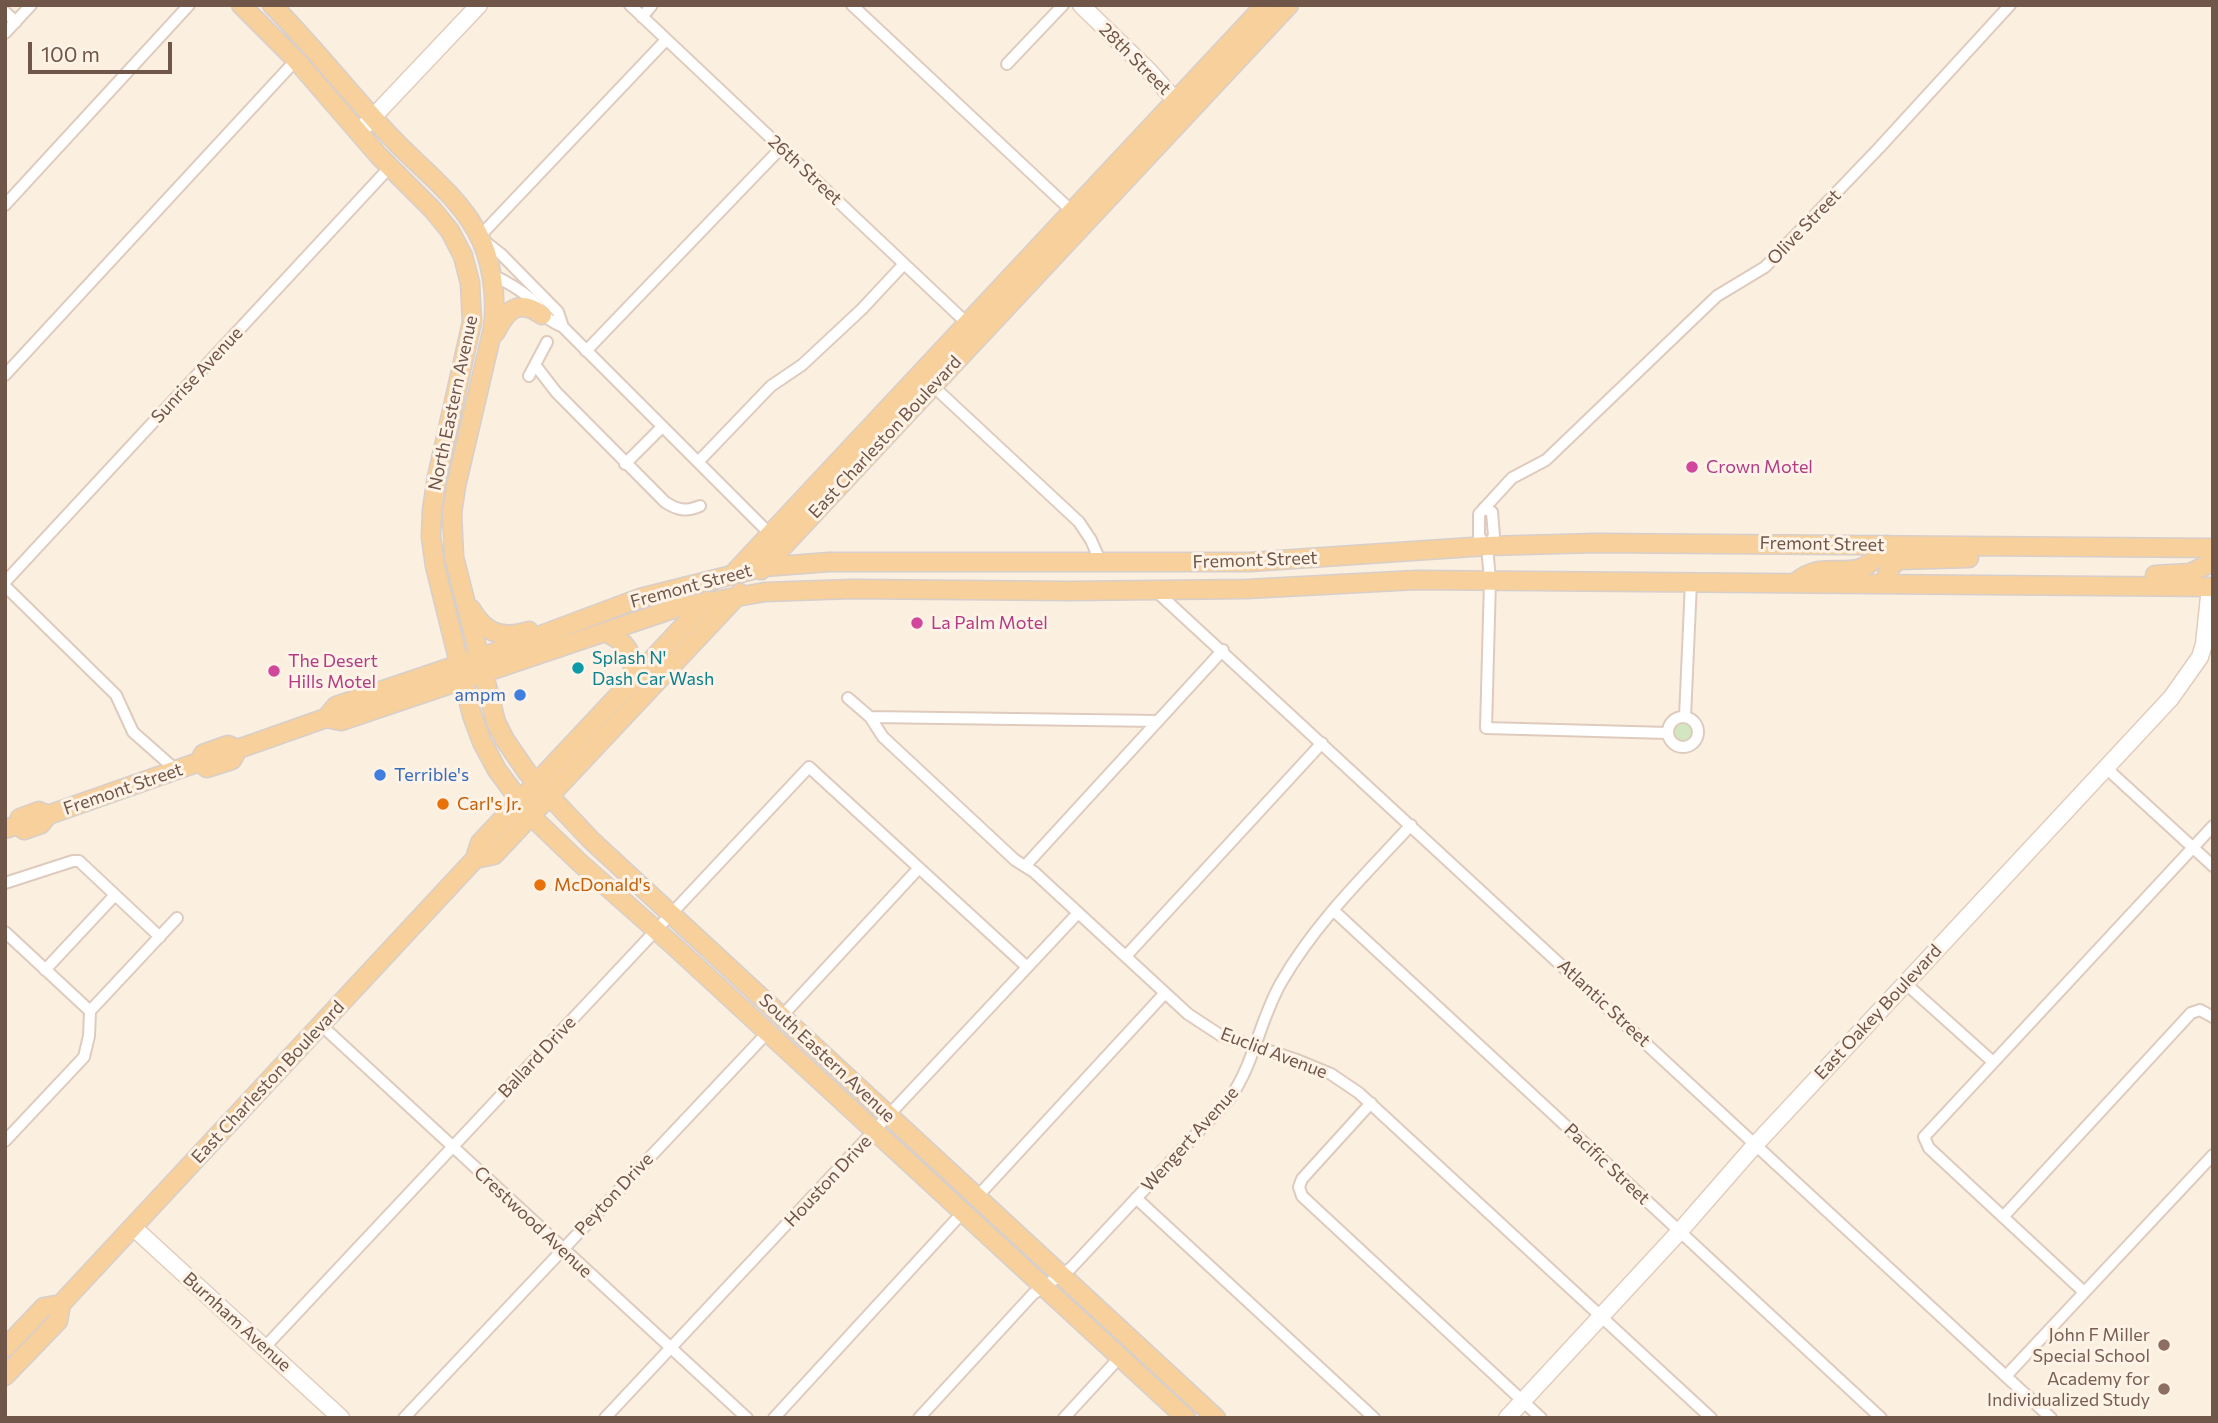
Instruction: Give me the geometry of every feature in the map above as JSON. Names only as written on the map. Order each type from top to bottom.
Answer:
[{"type":"main road","name":"North Eastern Avenue","points":[[241,5],[296,60],[389,168],[433,210],[458,245],[466,267],[472,299],[472,322],[433,495],[431,537],[435,566],[461,673]]},
{"type":"main road","name":"North Eastern Avenue","points":[[272,5],[315,49],[373,117],[453,200],[480,237],[491,274],[495,313],[460,470],[452,513],[452,542],[481,666]]},
{"type":"main road","name":"East Charleston Boulevard","points":[[1182,107],[1265,5]]},
{"type":"main road","name":"East Charleston Boulevard","points":[[543,790],[631,682],[705,602],[974,330],[1182,107],[1289,5]]},
{"type":"main road","points":[[433,210],[457,225],[478,270],[491,274]]},
{"type":"main road","points":[[490,342],[503,319],[512,310],[526,306],[542,315]]},
{"type":"main road","name":"East Charleston Boulevard","points":[[5,1376],[58,1321],[61,1304],[132,1227],[475,859],[494,855],[525,809],[738,596],[933,386],[974,330]]},
{"type":"main road","points":[[452,513],[445,503],[444,491],[454,404]]},
{"type":"main road","points":[[799,530],[799,544],[804,550],[829,562]]},
{"type":"main road","name":"Fremont Street","points":[[481,666],[560,626],[640,598],[764,567],[829,562],[1250,562],[1487,546],[1609,543],[2213,548]]},
{"type":"main road","points":[[1795,583],[1814,570],[1859,570],[1880,556],[1886,545]]},
{"type":"main road","points":[[1884,583],[1891,566],[1899,560],[1970,558],[1985,546]]},
{"type":"main road","points":[[2123,586],[2133,578],[2190,573],[2213,562]]},
{"type":"main road","name":"Fremont Street","points":[[12,827],[24,830],[41,824],[48,815],[199,762],[203,754],[228,745],[238,749],[326,718],[341,721],[481,666],[605,632],[679,607],[738,596],[852,589],[1247,589],[1416,580],[2123,586],[2212,584]]},
{"type":"main road","points":[[463,593],[477,619],[487,630],[494,633],[510,636],[545,625],[560,626]]},
{"type":"main road","points":[[605,632],[623,642],[633,657],[631,682]]},
{"type":"main road","name":"South Eastern Avenue","points":[[481,666],[501,732],[522,766],[586,835],[1211,1416]]},
{"type":"main road","name":"South Eastern Avenue","points":[[461,673],[481,741],[525,809],[595,877],[768,1032],[1186,1418]]},
{"type":"main road","name":"East Charleston Boulevard","points":[[5,1348],[44,1307],[61,1304]]},
{"type":"street","points":[[5,33],[31,5]]},
{"type":"street","points":[[5,205],[189,5]]},
{"type":"street","points":[[358,134],[480,5]]},
{"type":"street","name":"26th Street","points":[[629,5],[974,330]]},
{"type":"street","points":[[642,17],[652,5]]},
{"type":"street","points":[[852,5],[1078,218]]},
{"type":"street","points":[[1007,64],[1063,5]]},
{"type":"street","name":"28th Street","points":[[1081,5],[1182,107]]},
{"type":"street","name":"Olive Street","points":[[1668,733],[1486,728],[1489,580],[1487,546],[1479,536],[1479,514],[1512,478],[1546,460],[1717,296],[1765,267],[2010,5]]},
{"type":"street","points":[[5,12],[16,22]]},
{"type":"street","points":[[563,327],[558,312],[501,254],[480,237],[666,40]]},
{"type":"street","points":[[5,375],[296,60]]},
{"type":"street","points":[[586,351],[781,148]]},
{"type":"street","name":"Sunrise Avenue","points":[[5,584],[389,168]]},
{"type":"street","points":[[698,462],[771,386],[802,365],[862,309],[904,264]]},
{"type":"street","points":[[491,274],[524,293],[540,307],[542,315],[563,327],[771,535]]},
{"type":"street","points":[[529,376],[547,342]]},
{"type":"street","points":[[536,366],[556,392],[625,464],[674,508],[684,510],[700,506]]},
{"type":"street","points":[[933,386],[1079,522],[1101,563]]},
{"type":"street","points":[[625,464],[662,426]]},
{"type":"street","points":[[1685,717],[1691,582]]},
{"type":"street","points":[[5,584],[114,693],[132,732],[176,770]]},
{"type":"street","name":"East Oakey Boulevard","points":[[1507,1418],[1680,1231],[1755,1145],[2171,698],[2194,667],[2204,643],[2212,584]]},
{"type":"street","name":"Atlantic Street","points":[[1156,591],[1223,650],[2051,1418]]},
{"type":"street","points":[[1025,866],[1223,650]]},
{"type":"street","name":"Euclid Avenue","points":[[848,698],[870,717],[883,737],[1015,860],[1078,912],[1188,1014],[1220,1035],[1331,1074],[1371,1103],[1711,1418]]},
{"type":"street","points":[[870,717],[1158,721]]},
{"type":"street","points":[[1685,717],[1694,722],[1698,731],[1691,744],[1677,746],[1670,740],[1668,733],[1675,719],[1685,717]]},
{"type":"street","points":[[1126,956],[1322,743]]},
{"type":"street","name":"Ballard Drive","points":[[264,1348],[809,767],[919,868]]},
{"type":"street","points":[[2105,767],[2213,866]]},
{"type":"street","name":"Wengert Avenue","points":[[919,1418],[1026,1301],[1071,1268],[1230,1098],[1242,1080],[1280,984],[1300,952],[1333,910],[1411,825]]},
{"type":"street","points":[[2084,1292],[1930,1148],[1924,1137],[2213,826]]},
{"type":"street","points":[[5,883],[79,861],[160,937]]},
{"type":"street","points":[[782,1016],[919,868],[1027,967]]},
{"type":"street","points":[[45,970],[115,895]]},
{"type":"street","name":"Pacific Street","points":[[1333,910],[1881,1418]]},
{"type":"street","name":"Houston Drive","points":[[605,1418],[1078,912]]},
{"type":"street","points":[[5,1141],[84,1057],[89,1035],[90,1011],[177,918]]},
{"type":"street","points":[[5,932],[90,1011]]},
{"type":"street","points":[[1905,983],[1993,1062]]},
{"type":"street","points":[[977,1197],[1165,993]]},
{"type":"street","points":[[2003,1217],[2191,1013],[2200,1010],[2213,1017]]},
{"type":"street","name":"Crestwood Avenue","points":[[321,1025],[747,1418]]},
{"type":"street","name":"Peyton Drive","points":[[404,1418],[768,1032]]},
{"type":"street","points":[[1371,1103],[1302,1179],[1299,1187],[1303,1196],[1541,1418]]},
{"type":"street","points":[[2006,1377],[2213,1155]]},
{"type":"street","points":[[1136,1198],[1374,1418]]},
{"type":"street","points":[[774,1418],[963,1212]]},
{"type":"street","name":"Burnham Avenue","points":[[132,1227],[341,1418]]},
{"type":"street","points":[[1064,1418],[1120,1357]]},
{"type":"green space","points":[[1685,723],[1694,727],[1698,736],[1694,745],[1685,749],[1676,745],[1672,736],[1676,727]]},
{"type":"place","name":"Crown Motel","points":[[1692,467]]},
{"type":"place","name":"La Palm Motel","points":[[917,623]]},
{"type":"place","name":"Splash N' Dash Car Wash","points":[[578,668]]},
{"type":"place","name":"The Desert Hills Motel","points":[[274,671]]},
{"type":"place","name":"ampm","points":[[520,695]]},
{"type":"place","name":"Terrible's","points":[[380,775]]},
{"type":"place","name":"Carl's Jr.","points":[[443,804]]},
{"type":"place","name":"McDonald's","points":[[540,885]]},
{"type":"place","name":"John F Miller Special School","points":[[2164,1345]]},
{"type":"place","name":"Academy for Individualized Study","points":[[2164,1389]]}]
